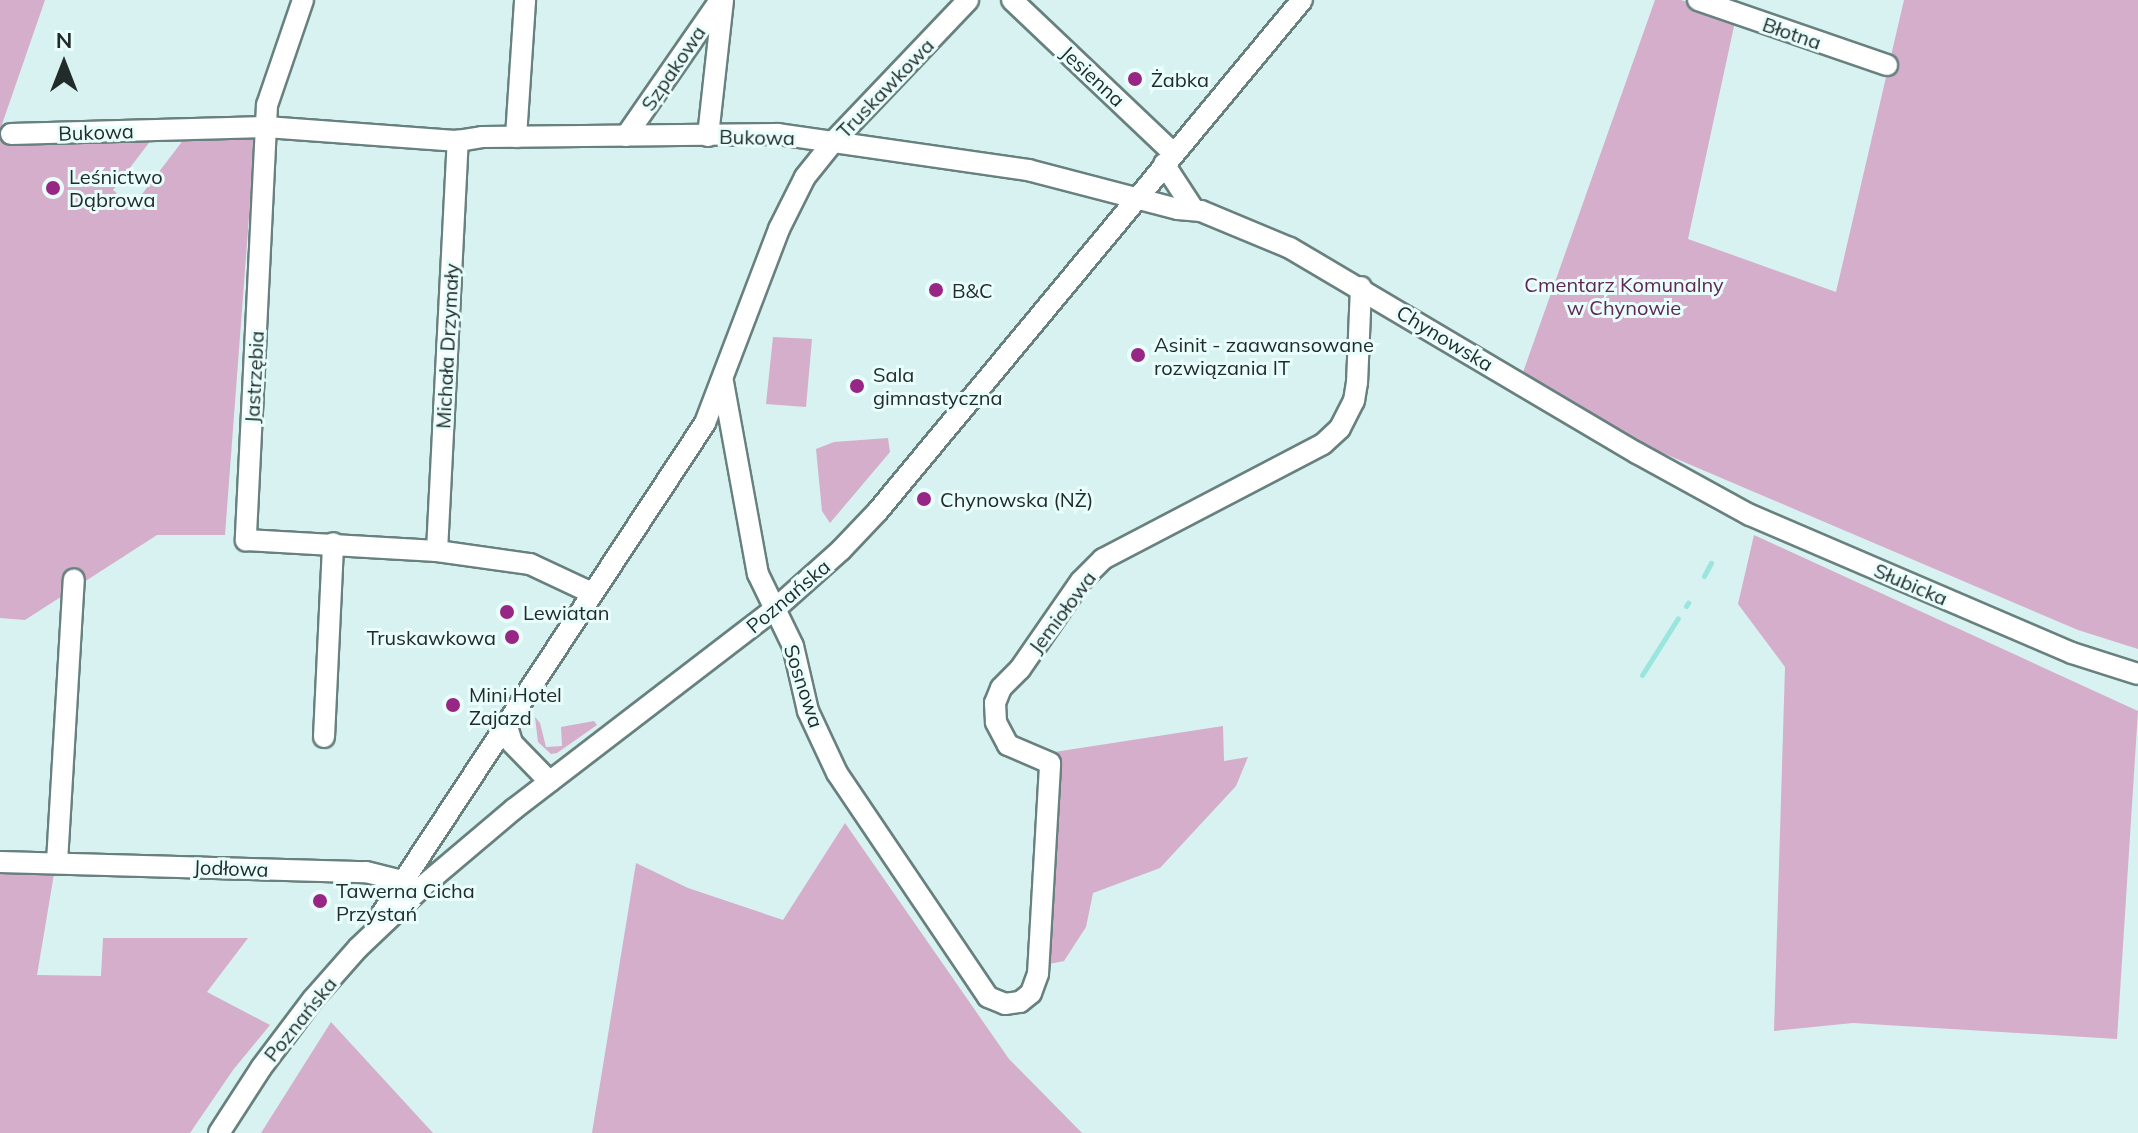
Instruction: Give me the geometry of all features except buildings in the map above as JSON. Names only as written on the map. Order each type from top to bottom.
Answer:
[{"type":"street","points":[[516,137],[525,0]]},
{"type":"street","points":[[708,136],[721,0]]},
{"type":"street","name":"Szpakowa","points":[[626,136],[721,0]]},
{"type":"street","name":"Truskawkowa","points":[[358,948],[705,423],[791,202],[809,170],[968,0]]},
{"type":"street","name":"Jesienna","points":[[1012,0],[1169,158]]},
{"type":"street","name":"Poznańska","points":[[219,1133],[287,1031],[358,948],[449,863],[775,609],[819,571],[878,511],[1302,0]]},
{"type":"street","name":"Błotna","points":[[1698,0],[1887,65]]},
{"type":"street","points":[[266,127],[267,105],[299,1]]},
{"type":"street","name":"Bukowa","points":[[11,134],[266,127],[458,141],[516,137],[778,134],[1028,170],[1136,198]]},
{"type":"street","name":"Jastrzębia","points":[[266,127],[246,540],[437,551],[530,564],[592,593]]},
{"type":"street","name":"Michała Drzymały","points":[[437,551],[458,141]]},
{"type":"street","points":[[1169,158],[1194,210]]},
{"type":"street","name":"Chynowska","points":[[1136,198],[1194,210],[1290,248],[1688,481]]},
{"type":"street","name":"Jemiołowa","points":[[988,997],[1005,1004],[1020,1002],[1031,993],[1038,974],[1050,763],[1008,745],[996,722],[995,703],[1001,688],[1020,669],[1081,581],[1103,559],[1323,444],[1340,428],[1354,401],[1357,383],[1361,287]]},
{"type":"street","name":"Sosnowa","points":[[723,382],[758,574],[793,646],[808,711],[837,773],[988,997]]},
{"type":"street","name":"Słubicka","points":[[1688,481],[1791,533],[2072,653],[2138,674]]},
{"type":"street","points":[[324,737],[333,543]]},
{"type":"street","points":[[57,862],[74,580]]},
{"type":"street","points":[[506,723],[512,743],[550,782]]},
{"type":"street","name":"Jodłowa","points":[[0,862],[366,872],[403,881]]},
{"type":"green space","points":[[0,0],[45,0],[0,130]]},
{"type":"green space","name":"Cmentarz Komunalny w Chynowie","points":[[1655,0],[1681,0],[1736,17],[1688,239],[1836,292],[1904,0],[2138,0],[2138,649],[2078,630],[1644,445],[1521,378]]},
{"type":"green space","points":[[158,131],[113,190],[133,206],[184,139],[255,137],[225,535],[157,535],[25,620],[0,618],[0,136]]},
{"type":"green space","points":[[773,337],[812,339],[806,407],[766,404]]},
{"type":"green space","points":[[888,438],[890,452],[830,523],[822,511],[816,449],[834,442]]},
{"type":"green space","points":[[1754,535],[2138,711],[2117,1039],[1853,1023],[1774,1031],[1785,667],[1738,604]]},
{"type":"green space","points":[[535,717],[540,723],[546,747],[562,746],[561,727],[594,721],[597,725],[551,754],[538,742]]},
{"type":"green space","points":[[1223,726],[1224,761],[1248,757],[1236,786],[1160,868],[1093,893],[1086,927],[1064,961],[1039,966],[1048,753]]},
{"type":"green space","points":[[845,823],[1009,1059],[1082,1133],[592,1133],[636,863],[688,888],[783,920]]},
{"type":"green space","points":[[55,868],[37,975],[101,976],[103,938],[248,938],[207,992],[270,1025],[233,1070],[190,1133],[0,1133],[0,870]]},
{"type":"green space","points":[[331,1022],[433,1133],[261,1133]]},
{"type":"waterway","points":[[1704,576],[1711,563]]},
{"type":"waterway","points":[[1642,675],[1678,618]]},
{"type":"place","name":"Żabka","points":[[1135,79]]},
{"type":"place","name":"Leśnictwo Dąbrowa","points":[[53,188]]},
{"type":"place","name":"B&C","points":[[936,290]]},
{"type":"place","name":"Asinit - zaawansowane rozwiązania IT","points":[[1138,355]]},
{"type":"place","name":"Sala gimnastyczna","points":[[857,386]]},
{"type":"place","name":"Chynowska (NŻ)","points":[[924,499]]},
{"type":"place","name":"Lewiatan","points":[[507,612]]},
{"type":"place","name":"Truskawkowa","points":[[512,637]]},
{"type":"place","name":"Mini Hotel Zajazd","points":[[453,705]]},
{"type":"place","name":"Tawerna Cicha Przystań","points":[[320,901]]}]
